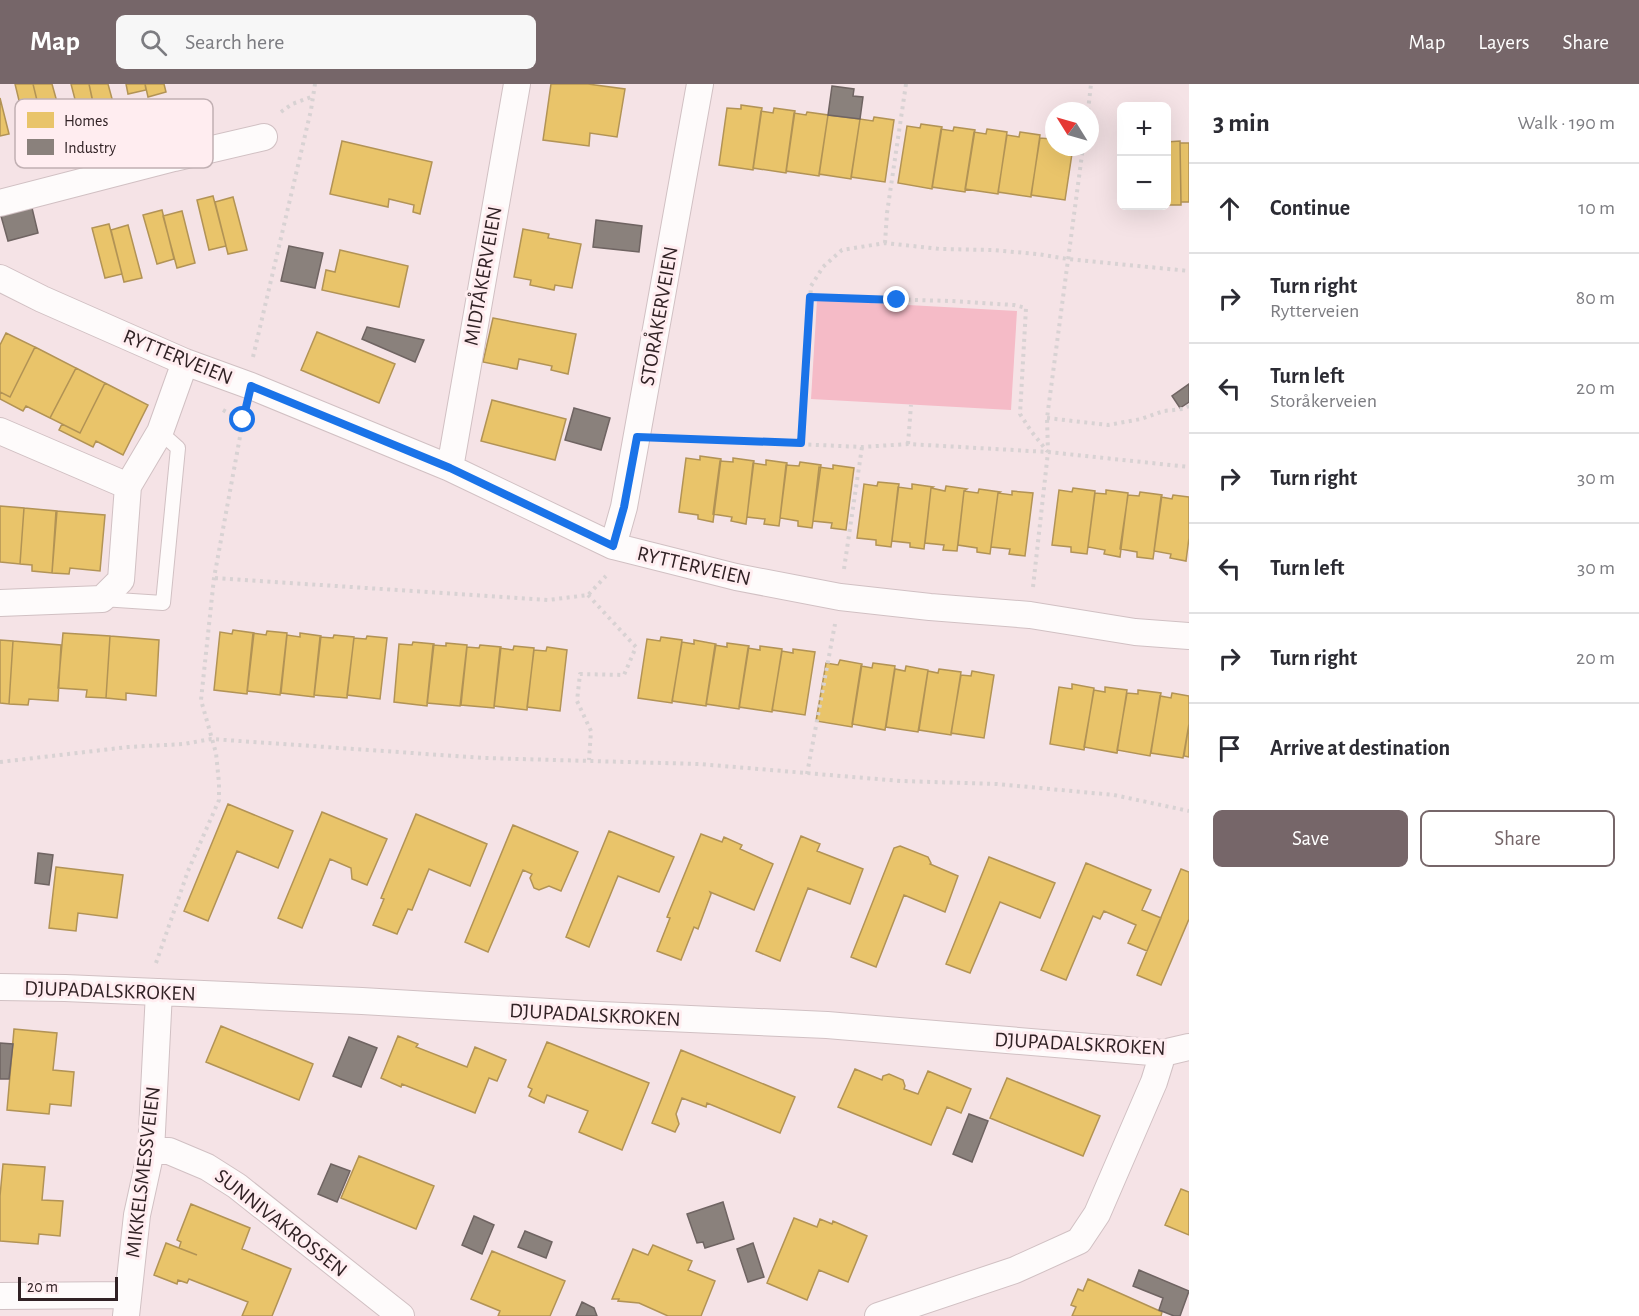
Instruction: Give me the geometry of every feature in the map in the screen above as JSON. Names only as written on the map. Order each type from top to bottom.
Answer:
[{"type":"street","name":"MIDTÅKERVEIEN","points":[[450,468],[517,84]]},
{"type":"street","name":"STORÅKERVEIEN","points":[[623,549],[624,507],[700,84]]},
{"type":"street","points":[[213,150],[264,137]]},
{"type":"street","points":[[0,203],[140,168]]},
{"type":"street","name":"RYTTERVEIEN","points":[[0,278],[185,362],[251,386],[450,468],[623,549],[736,577],[840,597],[930,608],[1030,615],[1135,632],[1189,636]]},
{"type":"street","points":[[0,603],[102,599],[121,580],[128,486],[160,432],[185,362]]},
{"type":"street","points":[[0,431],[128,486]]},
{"type":"street","name":"DJUPADALSKROKEN","points":[[0,987],[362,1000],[600,1016],[827,1025],[1164,1053],[1189,1047]]},
{"type":"street","name":"MIKKELSMESSVEIEN","points":[[127,1305],[137,1215],[151,1152],[159,992]]},
{"type":"street","points":[[878,1316],[1015,1270],[1079,1241],[1097,1214],[1154,1082],[1164,1053]]},
{"type":"street","name":"SUNNIVAKROSSEN","points":[[151,1152],[169,1151],[207,1167],[237,1186],[401,1316]]},
{"type":"street","points":[[0,1296],[127,1305]]},
{"type":"lane","points":[[102,599],[163,603],[178,448],[160,432]]},
{"type":"path","points":[[159,992],[153,970],[188,871],[219,800],[216,753],[201,700],[214,578],[251,386],[254,351],[315,84]]},
{"type":"path","points":[[885,243],[887,213],[906,84]]},
{"type":"path","points":[[1089,102],[1091,84]]},
{"type":"path","points":[[264,137],[285,107],[314,96]]},
{"type":"path","points":[[1030,615],[1048,452],[1047,418],[1082,156]]},
{"type":"path","points":[[801,443],[811,286],[823,267],[842,250],[885,243],[940,249],[1037,254],[1189,271]]},
{"type":"path","points":[[810,297],[951,301],[1014,305],[1026,308],[1020,414],[1030,431],[1048,452]]},
{"type":"path","points":[[908,444],[911,405]]},
{"type":"path","points":[[1047,418],[1108,425],[1189,406]]},
{"type":"path","points":[[637,437],[862,447],[908,444],[1048,452],[1189,467]]},
{"type":"path","points":[[214,578],[548,600],[588,595],[614,566],[623,549]]},
{"type":"path","points":[[588,595],[636,647],[624,675],[580,674],[577,701],[591,731],[589,760]]},
{"type":"path","points":[[0,762],[128,747],[184,744],[211,739],[484,758],[699,764],[901,781],[997,784],[1114,795],[1189,811]]},
{"type":"shaded area","points":[[817,300],[1017,311],[1011,410],[811,399]]},
{"type":"building: Homes","points":[[15,84],[33,84],[37,99],[19,99]]},
{"type":"building: Homes","points":[[33,84],[52,84],[56,99],[37,99]]},
{"type":"building: Homes","points":[[71,84],[89,84],[92,99],[75,99]]},
{"type":"building: Homes","points":[[89,84],[108,84],[112,99],[92,99]]},
{"type":"building: Homes","points":[[126,84],[145,84],[146,90],[128,94]]},
{"type":"building: Homes","points":[[145,84],[164,84],[166,92],[148,97]]},
{"type":"building: Homes","points":[[551,84],[588,84],[625,89],[617,137],[590,133],[589,146],[543,140]]},
{"type":"building: Homes","points":[[0,98],[9,134],[0,136]]},
{"type":"building: Homes","points":[[741,105],[762,108],[753,170],[719,165],[727,108],[741,109]]},
{"type":"building: Homes","points":[[774,108],[795,111],[786,173],[753,168],[761,111],[773,113]]},
{"type":"building: Homes","points":[[807,112],[828,115],[819,176],[786,171],[794,113],[806,115]]},
{"type":"building: Homes","points":[[828,115],[860,119],[851,179],[819,174]]},
{"type":"building: Homes","points":[[874,117],[894,120],[885,182],[851,177],[860,119],[873,121]]},
{"type":"building: Homes","points":[[921,124],[942,127],[932,189],[898,183],[907,126],[920,128]]},
{"type":"building: Homes","points":[[954,127],[975,130],[965,192],[932,187],[941,129],[953,131]]},
{"type":"building: Homes","points":[[987,129],[1007,132],[998,194],[965,189],[974,132],[986,134]]},
{"type":"building: Homes","points":[[1020,132],[1040,135],[1031,197],[998,192],[1007,135],[1019,137]]},
{"type":"building: Homes","points":[[1040,138],[1045,138],[1045,156],[1072,156],[1065,200],[1031,195]]},
{"type":"building: Homes","points":[[342,141],[432,162],[420,214],[413,212],[414,205],[389,199],[388,207],[330,194]]},
{"type":"building: Homes","points":[[1180,141],[1181,205],[1171,205],[1171,142]]},
{"type":"building: Homes","points":[[1180,143],[1189,143],[1189,202],[1181,202]]},
{"type":"building: Homes","points":[[213,196],[226,246],[209,250],[197,200]]},
{"type":"building: Homes","points":[[233,197],[247,250],[228,254],[215,202]]},
{"type":"building: Homes","points":[[162,210],[174,259],[157,264],[143,215]]},
{"type":"building: Homes","points":[[182,211],[195,263],[177,268],[163,216]]},
{"type":"building: Homes","points":[[109,224],[122,274],[105,278],[92,228]]},
{"type":"building: Homes","points":[[128,225],[142,278],[124,282],[111,230]]},
{"type":"building: Homes","points":[[523,229],[549,234],[548,238],[581,244],[572,288],[555,285],[554,290],[530,285],[531,280],[514,277]]},
{"type":"building: Homes","points":[[340,250],[408,266],[399,307],[322,290],[326,270],[335,272]]},
{"type":"building: Homes","points":[[493,318],[576,334],[568,374],[551,370],[552,366],[519,359],[517,369],[483,362]]},
{"type":"building: Homes","points":[[317,332],[395,364],[379,403],[301,370]]},
{"type":"building: Homes","points":[[6,333],[35,347],[10,397],[0,392],[0,345]]},
{"type":"building: Homes","points":[[35,347],[76,368],[50,418],[26,406],[23,411],[0,399],[0,392],[10,397]]},
{"type":"building: Homes","points":[[76,368],[105,383],[80,433],[50,418]]},
{"type":"building: Homes","points":[[105,383],[148,405],[123,455],[96,441],[93,447],[59,430],[62,424],[80,433]]},
{"type":"building: Homes","points":[[492,400],[566,419],[555,460],[481,441]]},
{"type":"building: Homes","points":[[700,456],[721,459],[713,522],[698,519],[698,515],[679,512],[686,458],[700,460]]},
{"type":"building: Homes","points":[[733,458],[754,461],[746,524],[731,521],[732,517],[713,514],[720,461],[733,462]]},
{"type":"building: Homes","points":[[766,460],[787,463],[779,526],[764,524],[765,519],[747,517],[753,463],[766,465]]},
{"type":"building: Homes","points":[[800,462],[821,465],[812,528],[798,526],[798,521],[780,518],[786,465],[799,466]]},
{"type":"building: Homes","points":[[833,465],[854,468],[846,530],[831,528],[832,523],[813,521],[819,467],[833,469]]},
{"type":"building: Homes","points":[[878,482],[899,484],[891,547],[876,545],[876,540],[857,538],[864,484],[877,486]]},
{"type":"building: Homes","points":[[912,484],[933,487],[931,488],[924,549],[910,547],[910,543],[892,541],[898,487],[912,489]]},
{"type":"building: Homes","points":[[946,486],[967,489],[964,491],[957,551],[943,550],[944,545],[925,543],[931,488],[945,491]]},
{"type":"building: Homes","points":[[1073,488],[1095,491],[1087,554],[1071,552],[1071,547],[1052,545],[1059,490],[1072,492]]},
{"type":"building: Homes","points":[[979,489],[1000,492],[998,493],[990,554],[977,552],[977,548],[958,545],[964,491],[978,493]]},
{"type":"building: Homes","points":[[1106,490],[1128,493],[1120,557],[1104,554],[1105,550],[1088,547],[1095,493],[1106,494]]},
{"type":"building: Homes","points":[[1012,491],[1033,493],[1025,556],[1009,554],[1010,549],[991,547],[998,493],[1012,495]]},
{"type":"building: Homes","points":[[1140,492],[1162,495],[1153,559],[1137,557],[1137,552],[1120,549],[1128,495],[1139,496]]},
{"type":"building: Homes","points":[[1173,495],[1189,497],[1189,538],[1186,561],[1170,558],[1171,554],[1154,551],[1161,497],[1172,499]]},
{"type":"building: Homes","points":[[0,506],[24,508],[20,564],[0,562]]},
{"type":"building: Homes","points":[[24,508],[57,511],[52,573],[32,571],[32,565],[20,564]]},
{"type":"building: Homes","points":[[56,511],[105,515],[100,571],[70,568],[69,574],[52,573]]},
{"type":"building: Homes","points":[[233,630],[254,633],[247,694],[214,690],[220,632],[232,634]]},
{"type":"building: Homes","points":[[267,631],[287,633],[280,695],[247,691],[253,633],[266,635]]},
{"type":"building: Homes","points":[[63,633],[110,636],[106,698],[86,697],[87,690],[58,688]]},
{"type":"building: Homes","points":[[300,633],[321,636],[314,697],[281,693],[287,635],[300,637]]},
{"type":"building: Homes","points":[[334,635],[354,637],[347,698],[314,695],[320,637],[333,638]]},
{"type":"building: Homes","points":[[110,636],[159,640],[156,696],[126,693],[126,700],[106,698]]},
{"type":"building: Homes","points":[[367,636],[387,638],[380,699],[347,695],[354,638],[366,639]]},
{"type":"building: Homes","points":[[661,637],[682,640],[672,703],[638,698],[647,639],[660,641]]},
{"type":"building: Homes","points":[[0,640],[13,641],[9,704],[0,703]]},
{"type":"building: Homes","points":[[694,640],[716,644],[706,706],[672,701],[682,642],[694,644]]},
{"type":"building: Homes","points":[[13,641],[61,645],[58,701],[29,699],[28,705],[9,704]]},
{"type":"building: Homes","points":[[413,642],[434,644],[427,706],[394,702],[399,644],[412,645]]},
{"type":"building: Homes","points":[[446,643],[467,645],[460,706],[427,703],[433,645],[446,646]]},
{"type":"building: Homes","points":[[727,643],[749,646],[739,709],[706,704],[715,645],[727,647]]},
{"type":"building: Homes","points":[[480,645],[501,647],[494,708],[461,705],[467,647],[479,648]]},
{"type":"building: Homes","points":[[514,646],[534,648],[527,710],[494,706],[500,648],[513,650]]},
{"type":"building: Homes","points":[[760,646],[782,649],[772,712],[739,707],[748,648],[760,650]]},
{"type":"building: Homes","points":[[547,647],[567,650],[560,711],[527,707],[534,650],[546,651]]},
{"type":"building: Homes","points":[[793,649],[815,652],[805,715],[772,710],[782,651],[793,653]]},
{"type":"building: Homes","points":[[840,660],[862,664],[852,727],[816,721],[826,663],[838,665]]},
{"type":"building: Homes","points":[[873,663],[895,666],[885,730],[852,724],[861,666],[872,668]]},
{"type":"building: Homes","points":[[906,666],[928,670],[918,732],[886,727],[895,669],[905,671]]},
{"type":"building: Homes","points":[[939,669],[961,672],[951,735],[919,730],[928,671],[938,673]]},
{"type":"building: Homes","points":[[972,671],[994,675],[984,738],[951,733],[961,675],[971,676]]},
{"type":"building: Homes","points":[[1072,684],[1094,688],[1084,750],[1050,744],[1059,687],[1072,689]]},
{"type":"building: Homes","points":[[1105,687],[1127,690],[1117,753],[1084,747],[1094,690],[1105,692]]},
{"type":"building: Homes","points":[[1138,690],[1161,693],[1150,756],[1117,750],[1127,693],[1138,694]]},
{"type":"building: Homes","points":[[1172,693],[1189,696],[1189,724],[1183,758],[1151,753],[1160,696],[1171,698]]},
{"type":"building: Homes","points":[[1189,724],[1189,757],[1184,756]]},
{"type":"building: Homes","points":[[228,804],[293,831],[278,868],[237,851],[208,921],[184,911]]},
{"type":"building: Homes","points":[[322,812],[387,839],[367,885],[352,879],[351,868],[330,859],[302,928],[278,918]]},
{"type":"building: Homes","points":[[416,814],[487,844],[470,886],[429,869],[412,910],[408,909],[397,934],[373,925],[384,899],[381,898]]},
{"type":"building: Homes","points":[[513,825],[578,852],[561,891],[549,886],[539,890],[534,888],[530,878],[532,874],[523,870],[488,952],[465,942]]},
{"type":"building: Homes","points":[[609,831],[674,857],[659,892],[618,876],[589,947],[566,937]]},
{"type":"building: Homes","points":[[701,834],[722,842],[724,837],[742,845],[740,849],[773,864],[754,910],[710,892],[698,929],[694,927],[681,960],[657,951],[670,918],[667,917]]},
{"type":"building: Homes","points":[[801,836],[820,844],[817,851],[863,869],[850,904],[808,888],[780,961],[756,951]]},
{"type":"building: Homes","points":[[900,846],[928,857],[930,864],[958,876],[945,912],[904,895],[876,967],[851,957],[894,848]]},
{"type":"building: Homes","points":[[989,857],[1055,883],[1040,918],[1000,902],[970,973],[946,964]]},
{"type":"building: Homes","points":[[1086,863],[1151,890],[1142,910],[1161,918],[1147,951],[1128,943],[1136,925],[1104,911],[1100,919],[1093,916],[1066,980],[1041,970]]},
{"type":"building: Homes","points":[[56,867],[123,875],[117,918],[78,913],[76,931],[49,928]]},
{"type":"building: Homes","points":[[1181,869],[1189,872],[1189,919],[1161,985],[1137,975]]},
{"type":"building: Homes","points":[[221,1026],[313,1064],[299,1100],[206,1062]]},
{"type":"building: Homes","points":[[14,1029],[57,1033],[53,1070],[74,1072],[71,1106],[50,1104],[49,1114],[7,1110]]},
{"type":"building: Homes","points":[[398,1036],[418,1044],[416,1047],[467,1067],[475,1047],[506,1060],[497,1081],[489,1078],[475,1113],[381,1078]]},
{"type":"building: Homes","points":[[547,1042],[649,1083],[622,1150],[579,1132],[588,1111],[547,1095],[544,1103],[529,1096],[532,1089],[528,1087]]},
{"type":"building: Homes","points":[[681,1050],[795,1097],[780,1133],[707,1103],[706,1107],[682,1098],[676,1114],[679,1124],[675,1132],[652,1123]]},
{"type":"building: Homes","points":[[855,1069],[882,1080],[883,1076],[889,1074],[903,1080],[904,1089],[918,1094],[928,1071],[971,1089],[961,1113],[947,1107],[931,1145],[838,1107]]},
{"type":"building: Homes","points":[[1007,1078],[1100,1116],[1083,1156],[990,1118]]},
{"type":"building: Homes","points":[[359,1156],[434,1186],[416,1229],[341,1198]]},
{"type":"building: Homes","points":[[3,1164],[45,1167],[42,1200],[63,1201],[60,1236],[39,1234],[38,1244],[0,1241]]},
{"type":"building: Homes","points":[[1181,1189],[1189,1192],[1189,1235],[1165,1225]]},
{"type":"building: Homes","points":[[191,1204],[250,1228],[242,1249],[291,1269],[272,1316],[242,1316],[248,1302],[189,1279],[187,1283],[178,1280],[177,1284],[154,1275],[166,1243],[197,1255],[179,1248],[181,1242],[177,1240]]},
{"type":"building: Homes","points":[[794,1218],[817,1227],[820,1219],[832,1224],[833,1221],[867,1236],[848,1282],[819,1270],[807,1300],[767,1283]]},
{"type":"building: Homes","points":[[653,1245],[692,1261],[688,1270],[715,1281],[701,1316],[668,1316],[639,1303],[612,1299],[633,1249],[648,1255]]},
{"type":"building: Homes","points":[[492,1251],[565,1281],[550,1316],[498,1316],[500,1311],[471,1299]]},
{"type":"building: Homes","points":[[1088,1279],[1162,1312],[1161,1316],[1072,1316],[1076,1307],[1071,1305],[1078,1289],[1083,1291]]},
{"type":"building: Industry","points":[[832,86],[854,89],[853,96],[863,97],[860,119],[828,115]]},
{"type":"building: Industry","points":[[32,208],[38,233],[8,241],[1,216]]},
{"type":"building: Industry","points":[[596,220],[642,226],[639,252],[593,247]]},
{"type":"building: Industry","points":[[289,246],[323,253],[315,288],[281,281]]},
{"type":"building: Industry","points":[[367,327],[424,340],[415,362],[362,339]]},
{"type":"building: Industry","points":[[1189,384],[1189,402],[1180,408],[1172,396]]},
{"type":"building: Industry","points":[[574,408],[610,418],[601,450],[565,440]]},
{"type":"building: Industry","points":[[38,853],[53,855],[49,885],[35,883]]},
{"type":"building: Industry","points":[[349,1037],[377,1048],[361,1087],[333,1076]]},
{"type":"building: Industry","points":[[0,1043],[13,1044],[9,1079],[0,1079]]},
{"type":"building: Industry","points":[[969,1114],[988,1121],[972,1162],[953,1154]]},
{"type":"building: Industry","points":[[331,1164],[350,1171],[337,1202],[318,1194]]},
{"type":"building: Industry","points":[[723,1202],[734,1239],[705,1248],[703,1242],[697,1243],[687,1214]]},
{"type":"building: Industry","points":[[474,1216],[494,1225],[482,1254],[462,1245]]},
{"type":"building: Industry","points":[[525,1231],[552,1242],[546,1258],[518,1247]]},
{"type":"building: Industry","points":[[753,1243],[764,1277],[748,1282],[737,1249]]},
{"type":"building: Industry","points":[[1139,1270],[1189,1291],[1180,1316],[1159,1310],[1163,1298],[1133,1286]]},
{"type":"building: Industry","points":[[582,1302],[594,1308],[597,1316],[576,1316]]},
{"type":"route","points":[[243,420],[251,386],[450,468],[613,546],[624,507],[637,437],[801,443],[810,297],[897,300]]}]
